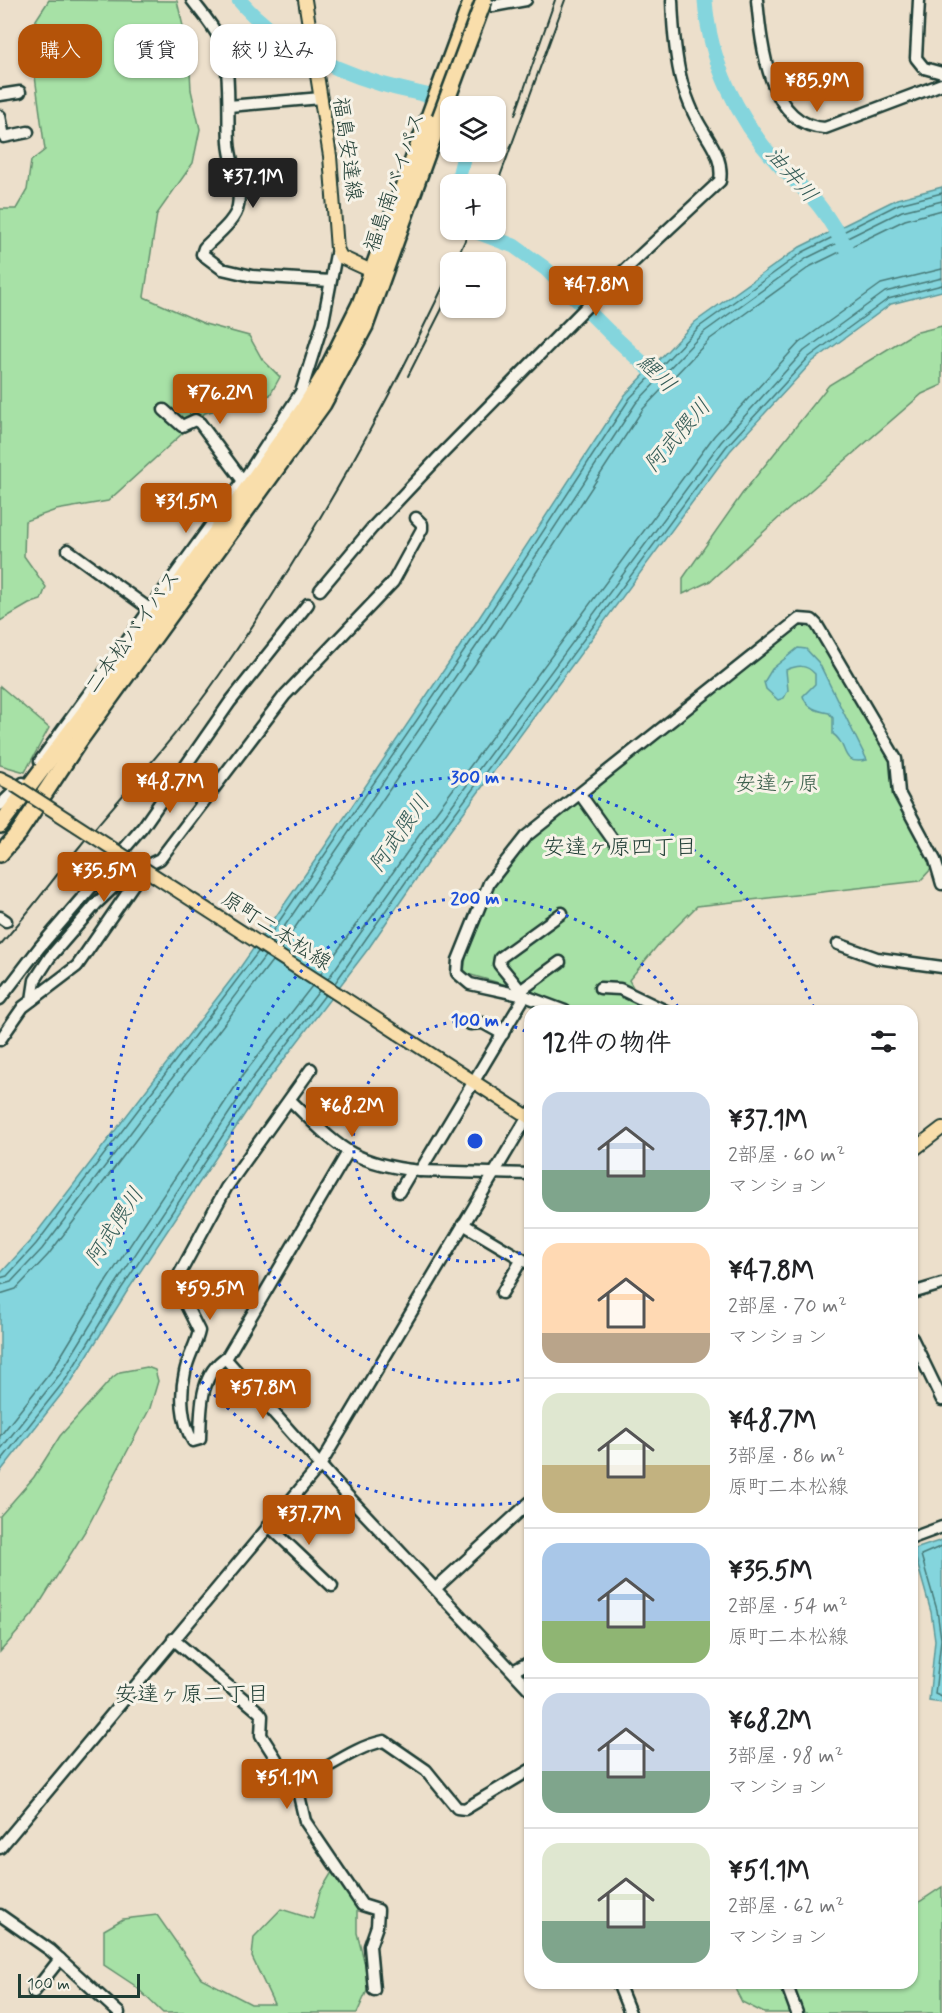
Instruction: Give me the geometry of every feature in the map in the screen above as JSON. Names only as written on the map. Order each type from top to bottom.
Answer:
[{"type":"highway","name":"福島南バイパス","points":[[377,274],[472,0]]},
{"type":"highway","name":"福島南バイパス","points":[[434,114],[484,0]]},
{"type":"highway","name":"二本松バイパス","points":[[0,825],[138,642],[303,410],[377,274]]},
{"type":"highway","name":"二本松バイパス","points":[[0,854],[19,832],[79,741],[323,404],[364,326],[377,274]]},
{"type":"main road","name":"福島安達線","points":[[305,0],[336,209],[338,249]]},
{"type":"main road","points":[[338,249],[341,257],[377,274]]},
{"type":"main road","name":"原町二本松線","points":[[0,778],[144,868],[473,1083],[524,1113]]},
{"type":"main road","points":[[918,1146],[942,1128]]},
{"type":"street","points":[[192,0],[218,36],[222,46],[229,106],[229,142],[238,186],[238,208],[204,248],[202,254],[222,269],[252,276],[330,281]]},
{"type":"street","points":[[472,0],[494,6],[526,0]]},
{"type":"street","points":[[320,590],[372,528],[438,458],[599,294],[720,181],[721,163],[718,154],[696,118],[683,85],[677,57],[672,0]]},
{"type":"street","points":[[757,0],[760,35],[768,74],[787,106],[807,125],[825,128],[942,84]]},
{"type":"street","points":[[919,0],[916,58],[924,68],[942,73]]},
{"type":"street","points":[[0,96],[20,92]]},
{"type":"street","points":[[229,106],[321,98]]},
{"type":"street","points":[[0,116],[4,137],[27,132]]},
{"type":"street","points":[[0,806],[26,780],[151,610],[243,481],[301,392],[323,322],[338,249]]},
{"type":"street","points":[[164,410],[182,426],[195,420],[200,423],[243,481]]},
{"type":"street","points":[[32,1000],[39,971],[75,927],[125,876],[160,859],[285,695],[393,582],[423,529],[423,524],[416,518]]},
{"type":"street","points":[[68,550],[151,610]]},
{"type":"street","points":[[0,999],[39,948],[143,826],[230,702],[308,604]]},
{"type":"street","points":[[551,1005],[522,993],[465,982],[457,973],[458,960],[491,880],[525,837],[799,619],[805,618],[817,625],[897,759],[899,793],[935,860],[942,884]]},
{"type":"street","points":[[580,794],[615,843]]},
{"type":"street","points":[[0,1040],[14,1017],[32,1000],[72,971],[87,953],[144,868]]},
{"type":"street","points":[[522,993],[499,964],[500,957],[562,913]]},
{"type":"street","points":[[838,944],[877,958],[942,967]]},
{"type":"street","points":[[399,1192],[416,1171],[473,1083],[503,1034],[522,993],[560,962]]},
{"type":"street","points":[[600,988],[620,989],[653,1005]]},
{"type":"street","points":[[470,1024],[483,1023],[503,1034]]},
{"type":"street","points":[[311,1069],[226,1188],[180,1275],[182,1297],[199,1331],[185,1372],[183,1390],[187,1431],[193,1441],[200,1439],[201,1404],[207,1380],[214,1366],[225,1358],[348,1152]]},
{"type":"street","points":[[290,1100],[337,1146],[386,1167],[416,1171],[524,1174]]},
{"type":"street","points":[[0,1848],[321,1464],[524,1124]]},
{"type":"street","points":[[463,1224],[524,1260]]},
{"type":"street","points":[[501,1293],[524,1264]]},
{"type":"street","points":[[918,1291],[942,1284]]},
{"type":"street","points":[[918,1350],[942,1400]]},
{"type":"street","points":[[225,1358],[524,1683]]},
{"type":"street","points":[[436,1588],[524,1507]]},
{"type":"street","points":[[267,1526],[332,1586]]},
{"type":"street","points":[[918,1536],[942,1527]]},
{"type":"street","points":[[173,1639],[259,1712],[262,1716],[261,1735],[299,1795],[305,1821],[335,1868],[352,1887],[362,1905],[378,1910],[377,1926],[370,1946],[374,1990]]},
{"type":"street","points":[[513,1671],[524,1665]]},
{"type":"street","points":[[291,1785],[312,1777],[336,1759],[384,1741],[416,1761],[457,1808],[465,1809],[524,1774]]},
{"type":"street","points":[[0,1915],[60,1959],[119,2013]]},
{"type":"street","points":[[34,1992],[60,1959]]},
{"type":"street","points":[[620,1989],[630,2013]]},
{"type":"street","points":[[788,1989],[797,2013]]},
{"type":"green space","points":[[49,0],[177,1],[183,24],[114,24],[114,78],[190,78],[200,129],[193,163],[157,214],[144,297],[205,324],[249,336],[262,359],[280,377],[270,395],[205,413],[108,501],[56,510],[25,521],[24,556],[46,587],[41,600],[29,604],[0,621],[0,209],[16,209],[27,190],[31,161],[45,150],[35,78],[102,78],[102,24],[33,24]]},
{"type":"green space","points":[[942,326],[942,385],[922,394],[782,515],[710,581],[683,594],[683,578],[742,494],[829,385],[914,333]]},
{"type":"green space","name":"安達ヶ原","points":[[809,622],[892,758],[895,789],[933,867],[920,881],[697,906],[658,945],[629,980],[643,1005],[552,1005],[527,991],[464,973],[466,956],[496,880],[524,846],[564,811],[798,623]]},
{"type":"green space","points":[[0,686],[49,728],[25,772],[0,765]]},
{"type":"green space","points":[[147,1367],[155,1370],[158,1381],[150,1408],[87,1528],[33,1614],[0,1652],[0,1516],[34,1477],[60,1436],[113,1377],[120,1372]]},
{"type":"green space","points":[[332,1872],[357,1884],[357,1933],[370,1984],[357,2013],[163,2013],[134,1985],[104,1965],[104,1930],[123,1919],[157,1915],[201,1978],[251,2004],[274,2004],[252,1957],[254,1937],[281,1909],[313,1919],[320,1892]]},
{"type":"green space","points":[[942,1887],[942,2013],[764,2013],[742,2002],[735,1989],[918,1989],[918,1903]]},
{"type":"water","name":"阿武隈川","points":[[942,187],[942,291],[891,304],[812,362],[730,451],[438,847],[368,949],[262,1088],[126,1293],[71,1382],[0,1472],[0,1274],[31,1240],[237,972],[477,621],[625,395],[695,322],[800,247],[897,199]]},
{"type":"water","points":[[798,648],[806,649],[819,663],[867,760],[858,761],[848,757],[833,734],[833,718],[829,713],[813,708],[805,700],[803,696],[815,684],[815,674],[808,668],[802,666],[786,670],[788,690],[784,698],[778,700],[766,689],[764,682],[772,669]]},
{"type":"water","points":[[942,1540],[942,1703],[929,1701],[935,1640],[931,1612],[918,1566],[918,1548]]},
{"type":"waterway","name":"鯉川","points":[[239,0],[269,29],[304,52],[361,78],[440,98]]},
{"type":"waterway","name":"油井川","points":[[705,0],[712,45],[719,67],[739,109],[764,147],[819,206],[846,247]]},
{"type":"waterway","name":"鯉川","points":[[460,174],[462,162]]},
{"type":"waterway","name":"鯉川","points":[[498,240],[514,246],[546,269],[664,383]]},
{"type":"railway","points":[[515,115],[555,0]]},
{"type":"railway","points":[[501,174],[565,0]]},
{"type":"railway","points":[[460,252],[465,240]]},
{"type":"railway","points":[[0,945],[187,719],[220,674],[284,577],[343,478],[399,376],[440,293]]},
{"type":"railway","points":[[408,376],[440,313]]},
{"type":"district","name":"安達ヶ原四丁目","points":[[620,848]]},
{"type":"district","name":"安達ヶ原二丁目","points":[[192,1695]]}]
